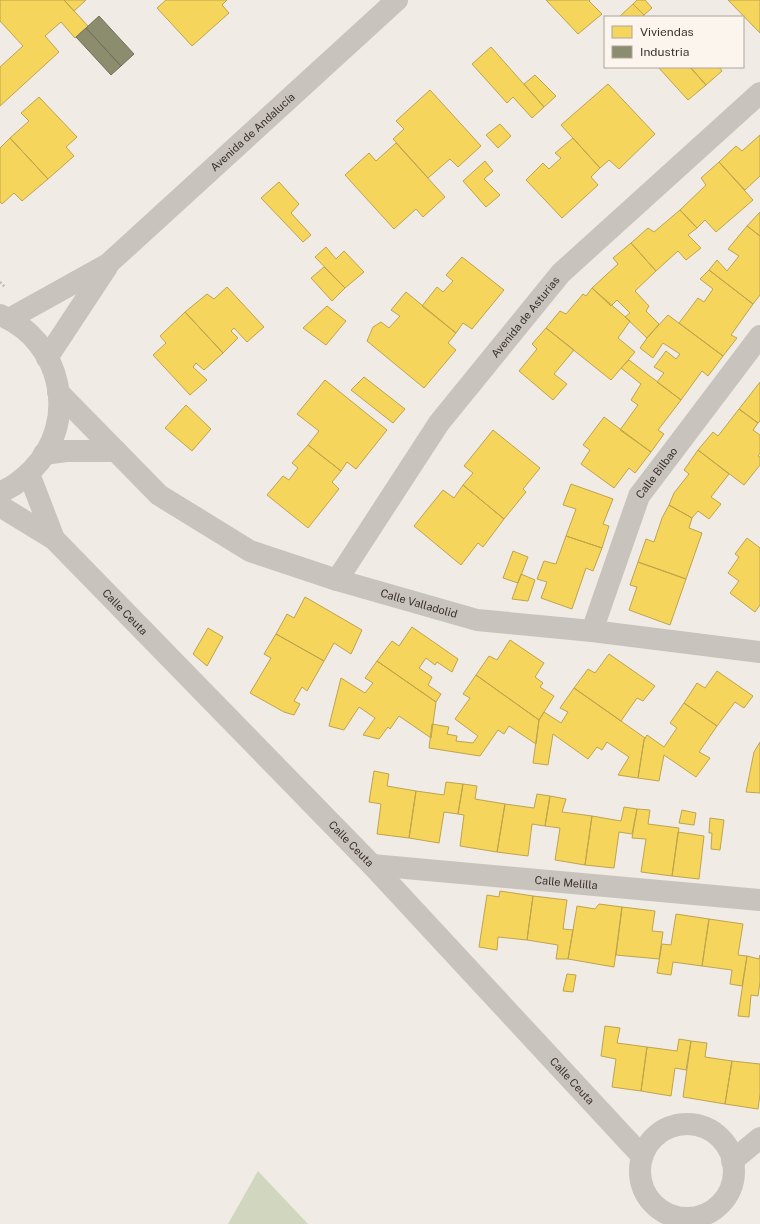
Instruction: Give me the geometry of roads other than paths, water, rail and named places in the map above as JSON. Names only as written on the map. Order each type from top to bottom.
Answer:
[{"type":"street","name":"Avenida de Andalucía","points":[[48,358],[108,264],[397,0]]},
{"type":"street","name":"Avenida de Asturias","points":[[337,580],[439,423],[561,273],[760,93]]},
{"type":"street","name":"Avenida de Andalucía","points":[[4,317],[108,264]]},
{"type":"street","points":[[0,492],[23,479],[38,464],[50,446],[57,426],[60,405],[58,384],[51,364],[41,345],[26,330],[4,317]]},
{"type":"street","name":"Calle Bilbao","points":[[592,631],[639,496],[760,336]]},
{"type":"street","name":"Calle Valladolid","points":[[58,392],[159,495],[250,551],[337,580],[477,620],[592,631],[758,650]]},
{"type":"street","points":[[44,454],[66,451],[116,451]]},
{"type":"street","name":"Calle Ceuta","points":[[29,474],[54,539]]},
{"type":"street","name":"Calle Ceuta","points":[[0,506],[54,539],[372,865],[642,1156]]},
{"type":"street","name":"Calle Melilla","points":[[372,865],[760,900]]},
{"type":"street","points":[[693,1124],[708,1128],[721,1138],[730,1152],[732,1161],[734,1168],[732,1184],[726,1198],[706,1220],[672,1217],[658,1210],[648,1199],[641,1186],[639,1170],[642,1156],[649,1142],[661,1131],[677,1125],[693,1124]]},
{"type":"street","points":[[732,1161],[760,1138]]}]
